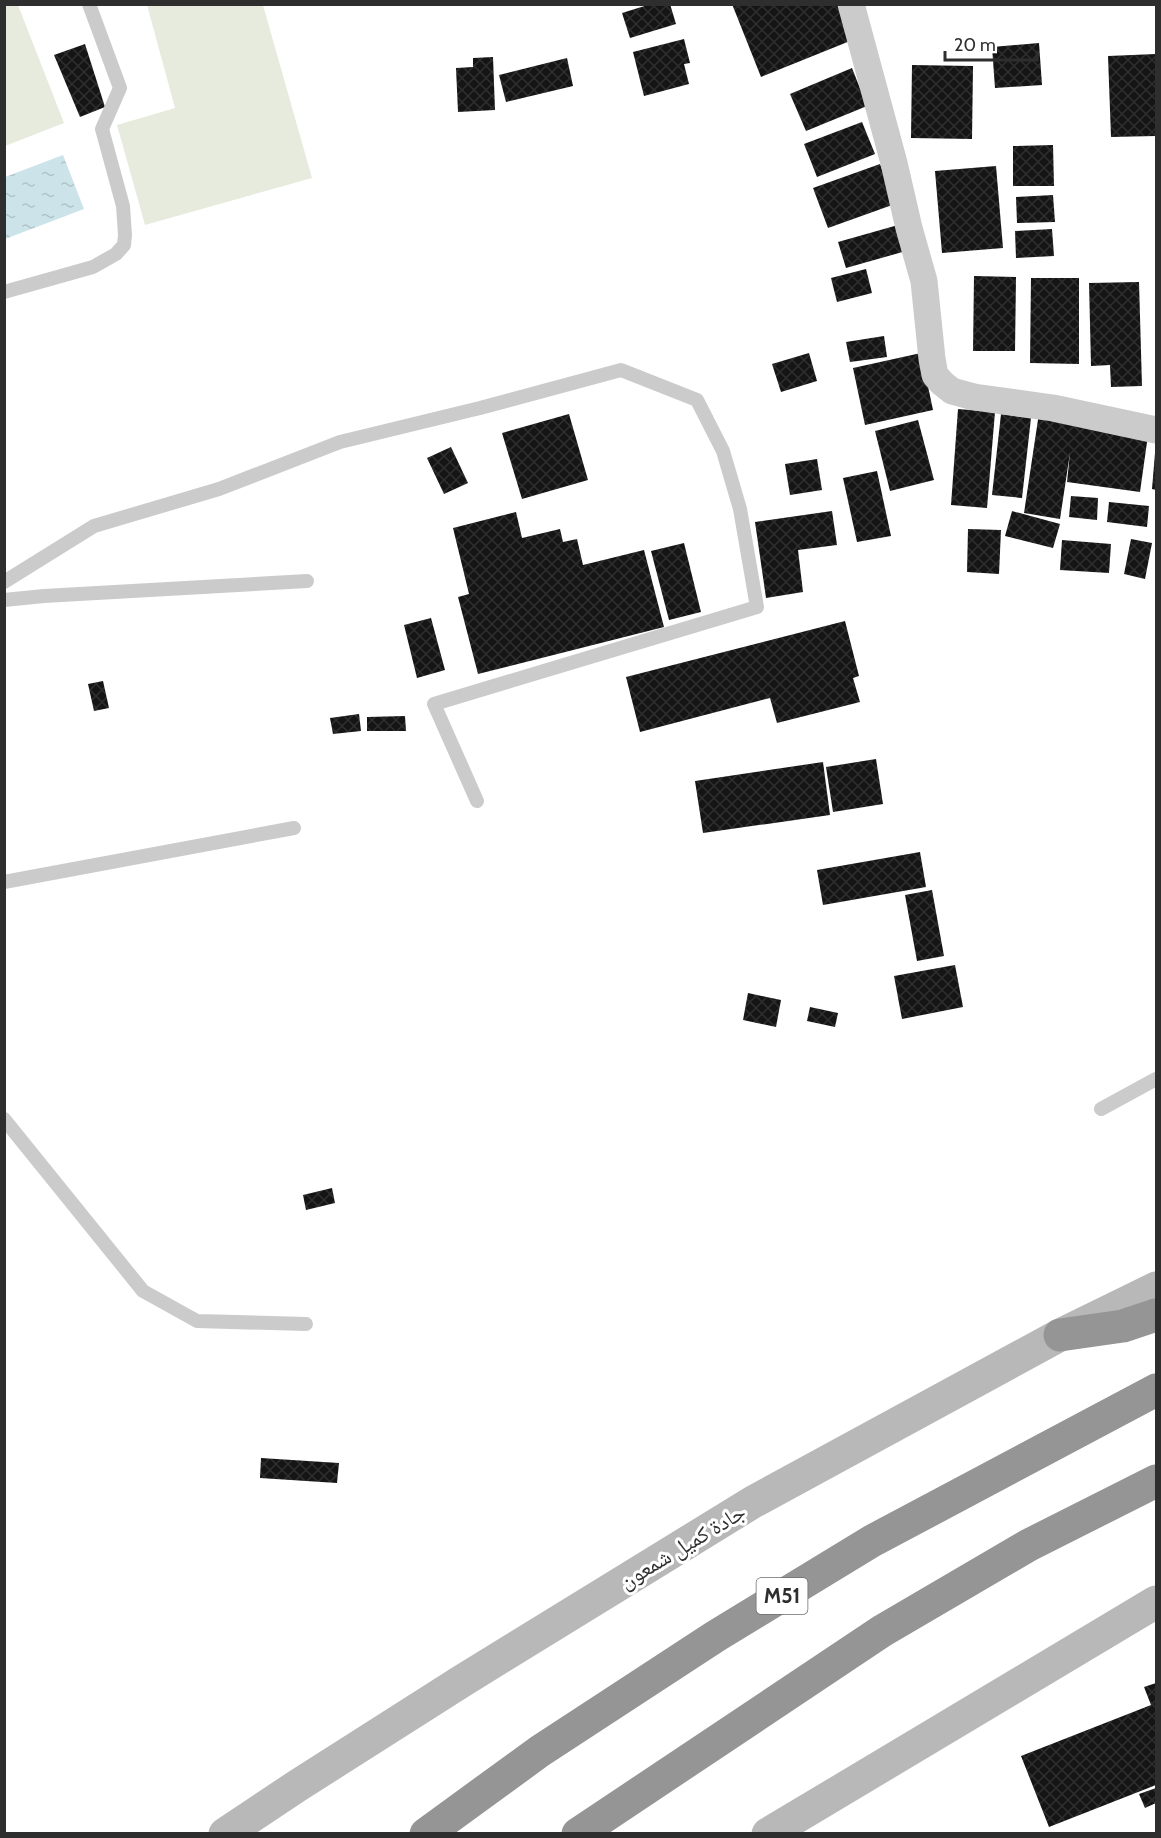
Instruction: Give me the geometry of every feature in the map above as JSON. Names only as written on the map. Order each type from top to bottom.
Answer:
[{"type":"highway","points":[[1060,1335],[1123,1326],[1156,1315]]},
{"type":"highway","name":"M51","points":[[426,1833],[540,1750],[716,1636],[872,1540],[1156,1390]]},
{"type":"highway","points":[[578,1833],[882,1631],[1029,1545],[1156,1481]]},
{"type":"main road","name":"جادة كميل شمعون","points":[[225,1833],[462,1680],[753,1502],[1060,1335],[1156,1288]]},
{"type":"main road","points":[[768,1833],[1156,1602]]},
{"type":"street","points":[[851,4],[924,281],[935,375],[952,392],[1053,408],[1156,430]]},
{"type":"lane","points":[[4,292],[93,267],[116,254],[124,245],[123,206],[102,129],[120,88],[89,4]]},
{"type":"lane","points":[[4,582],[94,526],[219,489],[340,442],[480,408],[621,370],[697,400],[726,460],[740,509],[757,607],[434,704],[477,801]]},
{"type":"lane","points":[[4,600],[307,581]]},
{"type":"lane","points":[[4,882],[294,828]]},
{"type":"lane","points":[[1101,1109],[1156,1080]]},
{"type":"lane","points":[[4,1119],[143,1291],[197,1321],[306,1324]]},
{"type":"shaded area","points":[[5,4],[18,5],[64,123],[5,146]]},
{"type":"shaded area","points":[[147,5],[263,5],[312,178],[145,225],[117,125],[175,108]]},
{"type":"water","points":[[63,155],[84,209],[5,239],[5,177]]},
{"type":"building","points":[[651,4],[670,4],[676,24],[630,38],[622,13]]},
{"type":"building","points":[[732,4],[841,4],[855,39],[761,77]]},
{"type":"building","points":[[684,39],[690,63],[684,64],[689,84],[644,96],[633,52]]},
{"type":"building","points":[[1039,43],[1042,85],[995,88],[992,47]]},
{"type":"building","points":[[85,44],[105,107],[80,117],[54,55]]},
{"type":"building","points":[[1156,54],[1156,136],[1111,137],[1108,56]]},
{"type":"building","points":[[493,57],[495,110],[458,112],[456,68],[473,67],[473,58]]},
{"type":"building","points":[[567,58],[573,86],[506,102],[499,75]]},
{"type":"building","points":[[912,65],[973,66],[972,139],[911,138]]},
{"type":"building","points":[[852,68],[867,106],[806,131],[790,94]]},
{"type":"building","points":[[862,122],[875,154],[817,177],[804,144]]},
{"type":"building","points":[[1053,145],[1054,186],[1013,186],[1013,146]]},
{"type":"building","points":[[880,164],[895,204],[828,228],[813,188]]},
{"type":"building","points":[[996,166],[1003,248],[942,253],[935,171]]},
{"type":"building","points":[[1053,195],[1055,222],[1017,223],[1016,197]]},
{"type":"building","points":[[898,225],[906,251],[846,268],[838,242]]},
{"type":"building","points":[[1052,229],[1054,256],[1016,258],[1015,231]]},
{"type":"building","points":[[866,269],[872,293],[837,302],[831,278]]},
{"type":"building","points":[[974,276],[1016,277],[1015,351],[973,351]]},
{"type":"building","points":[[1031,278],[1079,278],[1079,364],[1030,363]]},
{"type":"building","points":[[1139,282],[1142,386],[1111,387],[1110,365],[1091,366],[1089,283]]},
{"type":"building","points":[[884,336],[887,357],[850,362],[846,342]]},
{"type":"building","points":[[809,353],[817,381],[781,392],[772,364]]},
{"type":"building","points":[[921,353],[933,410],[865,425],[853,368]]},
{"type":"building","points":[[958,409],[995,412],[987,508],[951,505]]},
{"type":"building","points":[[1039,413],[1148,435],[1140,492],[1067,482],[1070,453],[1060,519],[1024,513]]},
{"type":"building","points":[[569,414],[588,480],[522,499],[502,433]]},
{"type":"building","points":[[1001,414],[1031,418],[1022,498],[992,495]]},
{"type":"building","points":[[918,420],[934,480],[890,491],[875,431]]},
{"type":"building","points":[[451,447],[468,483],[444,494],[427,458]]},
{"type":"building","points":[[1156,453],[1156,490],[1152,489]]},
{"type":"building","points":[[817,459],[822,490],[790,495],[785,464]]},
{"type":"building","points":[[877,471],[891,536],[857,542],[843,478]]},
{"type":"building","points":[[1071,496],[1098,498],[1097,520],[1069,517]]},
{"type":"building","points":[[1109,502],[1149,506],[1147,527],[1107,522]]},
{"type":"building","points":[[832,511],[837,545],[798,550],[803,592],[766,598],[755,522]]},
{"type":"building","points":[[1012,511],[1060,524],[1053,548],[1005,536]]},
{"type":"building","points":[[516,512],[522,538],[560,529],[563,542],[577,539],[583,565],[644,550],[664,627],[478,674],[458,597],[469,594],[453,528]]},
{"type":"building","points":[[968,529],[1001,530],[999,574],[967,572]]},
{"type":"building","points":[[1131,539],[1152,543],[1145,579],[1124,574]]},
{"type":"building","points":[[1062,540],[1111,544],[1109,573],[1060,570]]},
{"type":"building","points":[[684,543],[701,612],[669,620],[651,551]]},
{"type":"building","points":[[431,618],[445,670],[417,678],[404,625]]},
{"type":"building","points":[[845,621],[859,676],[853,678],[860,702],[777,723],[770,698],[640,732],[626,677]]},
{"type":"building","points":[[103,681],[109,708],[94,711],[88,684]]},
{"type":"building","points":[[359,714],[361,731],[333,734],[330,718]]},
{"type":"building","points":[[405,716],[406,731],[367,731],[367,717]]},
{"type":"building","points":[[876,759],[883,804],[833,812],[826,767]]},
{"type":"building","points":[[823,762],[830,815],[703,833],[695,781]]},
{"type":"building","points":[[920,852],[926,887],[823,905],[817,870]]},
{"type":"building","points":[[932,890],[944,956],[917,961],[905,895]]},
{"type":"building","points":[[955,965],[963,1007],[902,1019],[894,976]]},
{"type":"building","points":[[748,993],[781,1000],[776,1027],[743,1020]]},
{"type":"building","points":[[810,1007],[838,1013],[835,1027],[807,1021]]},
{"type":"building","points":[[332,1188],[335,1203],[306,1210],[303,1195]]},
{"type":"building","points":[[261,1458],[339,1463],[337,1483],[260,1478]]},
{"type":"building","points":[[1156,1683],[1156,1785],[1049,1827],[1021,1756],[1151,1705],[1144,1687]]},
{"type":"building","points":[[1156,1788],[1156,1803],[1145,1808],[1139,1794]]}]
